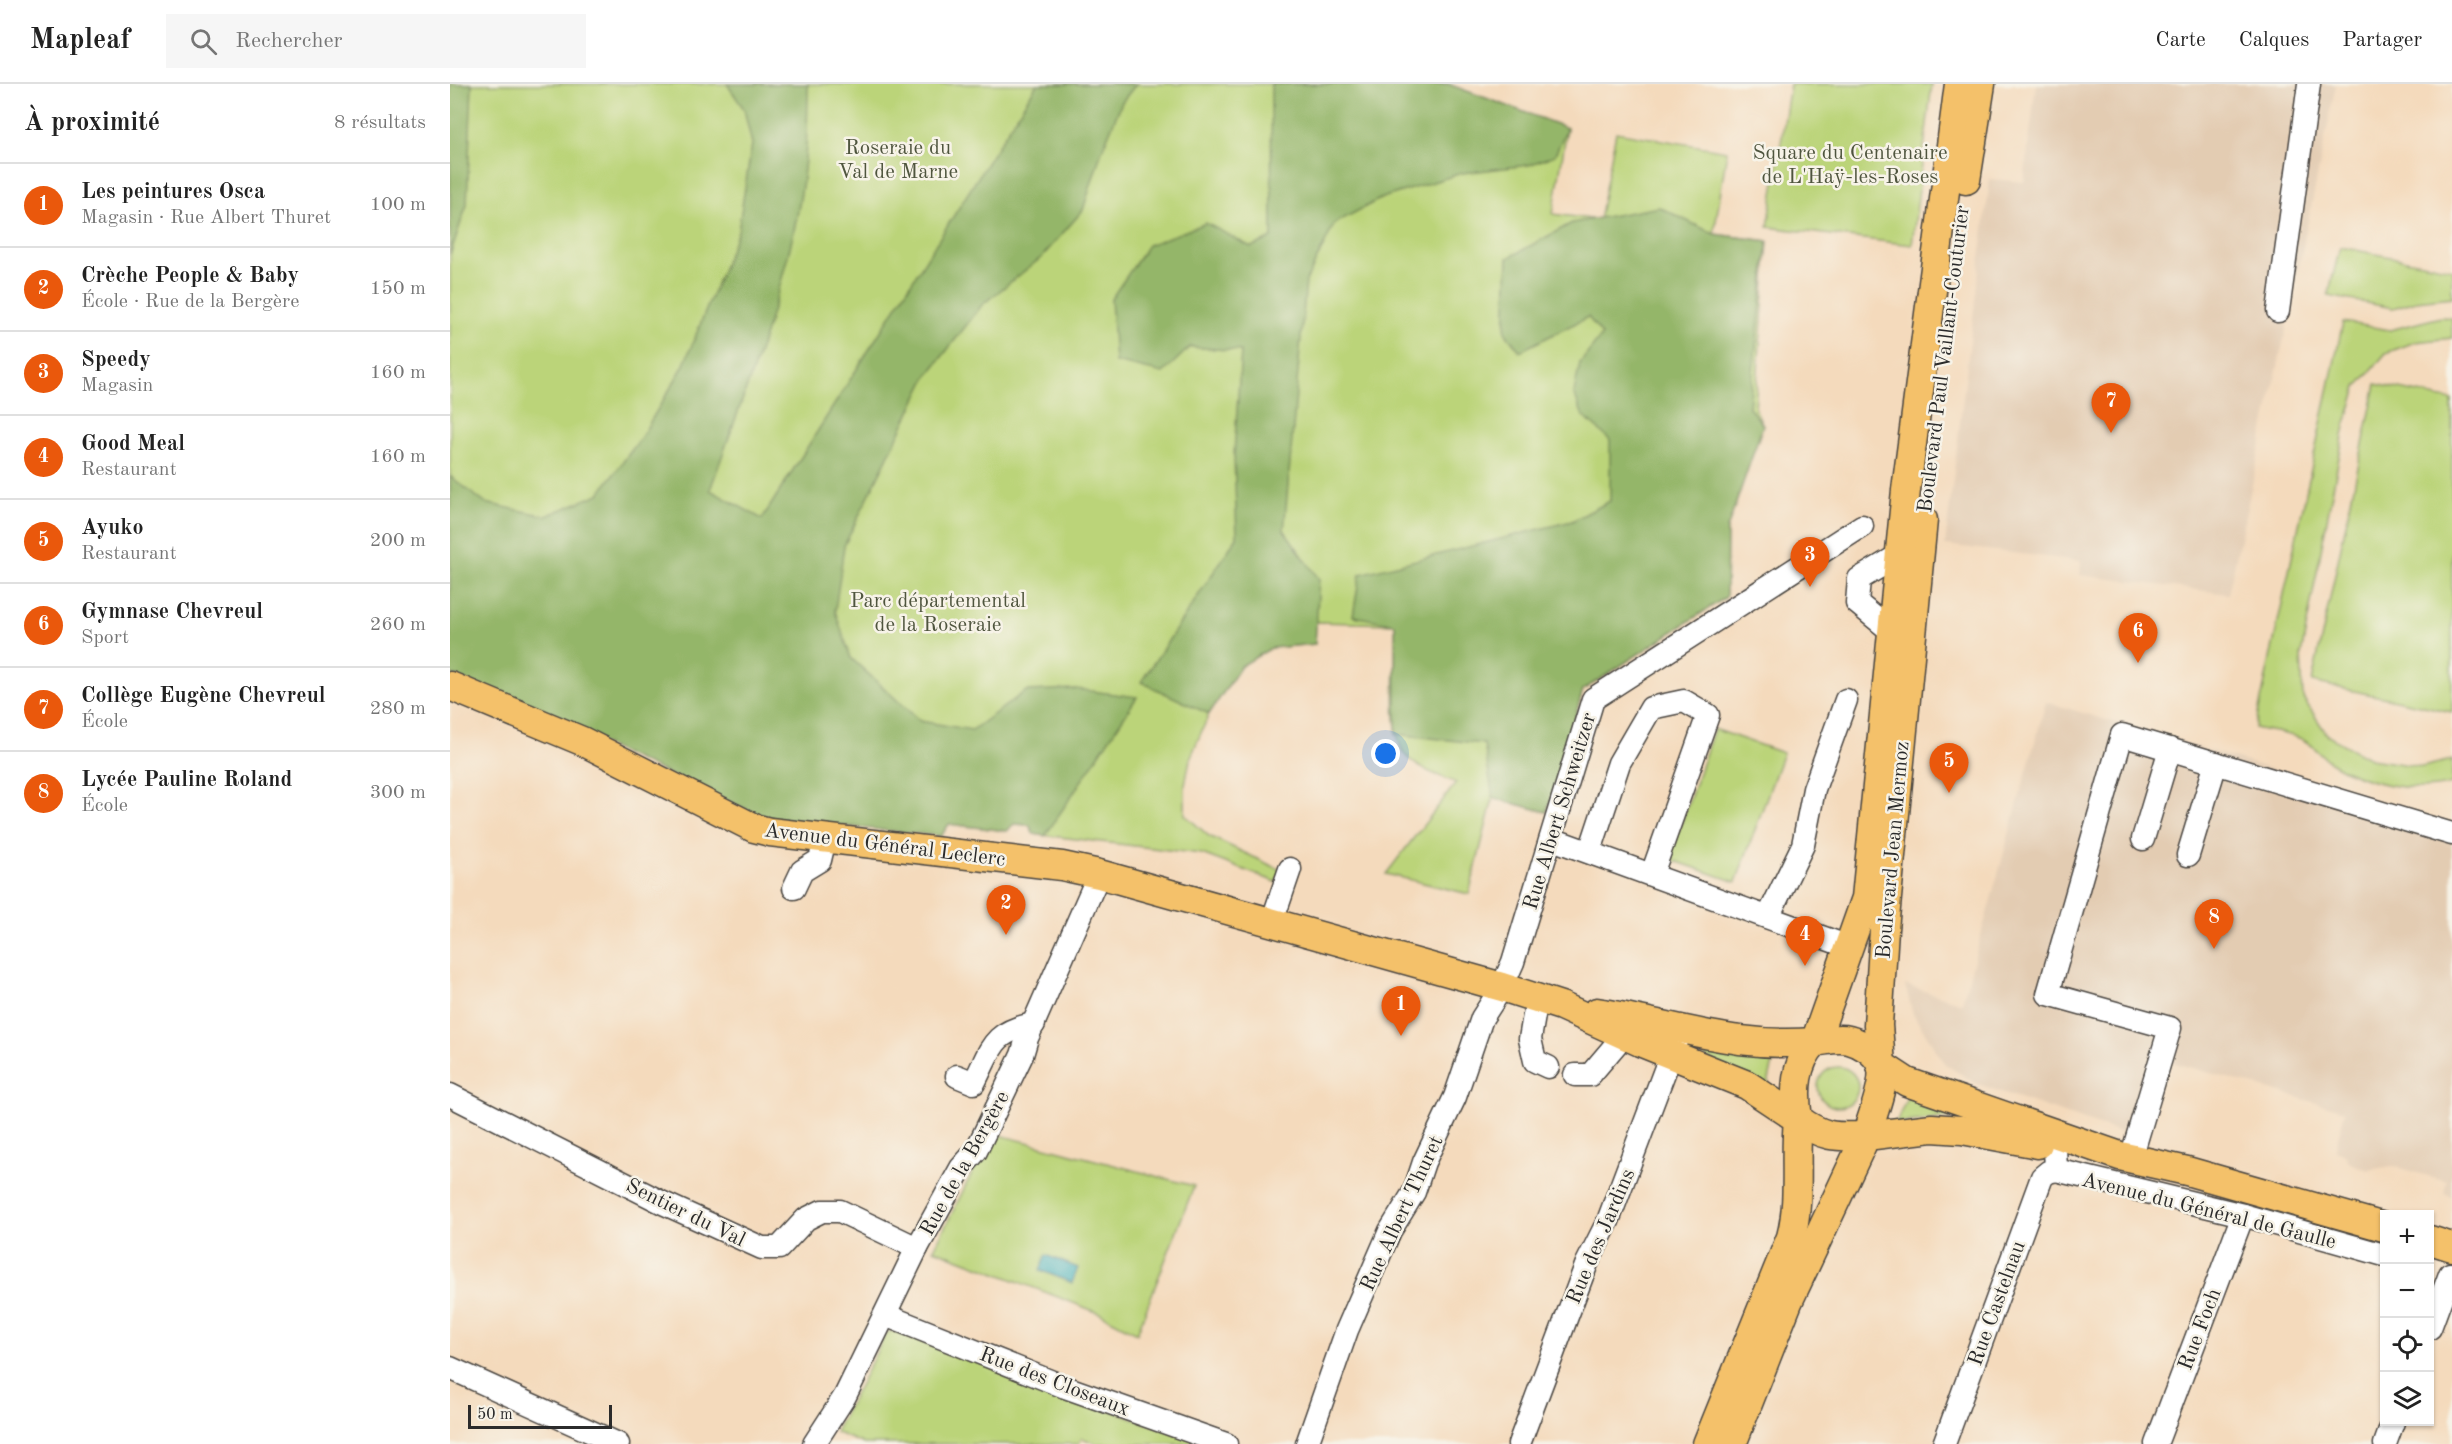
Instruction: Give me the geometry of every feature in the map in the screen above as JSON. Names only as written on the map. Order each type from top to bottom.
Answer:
[{"type":"main road","name":"Boulevard Paul Vaillant-Couturier","points":[[1902,633],[1899,555],[1959,84]]},
{"type":"main road","name":"Boulevard Paul Vaillant-Couturier","points":[[1902,633],[1926,482],[1981,84]]},
{"type":"main road","name":"Boulevard Jean Mermoz","points":[[1707,1444],[1791,1237],[1797,1213],[1796,1080],[1806,1051],[1815,1042],[1866,898],[1902,633]]},
{"type":"main road","name":"Boulevard Jean Mermoz","points":[[1732,1444],[1788,1302],[1851,1173],[1866,1136],[1881,1085],[1878,1025],[1902,633]]},
{"type":"main road","name":"Avenue du Général Leclerc","points":[[450,686],[582,741],[744,824],[770,832],[1017,859],[1099,874],[1502,987]]},
{"type":"main road","points":[[1502,987],[1549,1002],[1748,1085],[1814,1131],[1829,1137],[1866,1136]]},
{"type":"main road","points":[[1549,1002],[1740,1040],[1815,1042],[1834,1039],[1860,1044],[1870,1051],[1881,1065]]},
{"type":"main road","name":"Avenue du Général de Gaulle","points":[[1881,1065],[1907,1082],[2126,1157],[2380,1226]]},
{"type":"main road","name":"Avenue du Général de Gaulle","points":[[1866,1136],[1932,1128],[1962,1130],[2055,1159],[2126,1157]]},
{"type":"main road","points":[[2434,1246],[2446,1266]]},
{"type":"street","points":[[2278,311],[2309,84]]},
{"type":"street","name":"Rue Albert Schweitzer","points":[[1502,987],[1552,839],[1593,699],[1862,526]]},
{"type":"street","points":[[1768,917],[1803,845],[1814,789],[1846,700]]},
{"type":"street","points":[[1590,851],[1619,763],[1651,708],[1684,701],[1708,715],[1652,874]]},
{"type":"street","points":[[2126,1157],[2170,1028],[2048,994],[2122,735],[2452,834]]},
{"type":"street","points":[[2143,839],[2170,749]]},
{"type":"street","points":[[2188,855],[2216,763]]},
{"type":"street","points":[[794,888],[802,871],[820,860],[825,839]]},
{"type":"street","points":[[1552,839],[1849,947]]},
{"type":"street","points":[[1272,922],[1290,869]]},
{"type":"street","name":"Rue de la Bergère","points":[[814,1444],[845,1396],[917,1248],[961,1168],[976,1151],[1022,1055],[1099,874]]},
{"type":"street","name":"Rue Albert Thuret","points":[[1307,1444],[1347,1330],[1390,1231],[1414,1191],[1424,1162],[1455,1097],[1463,1067],[1482,1018],[1502,987]]},
{"type":"street","points":[[1548,1067],[1535,1061],[1530,1039],[1549,1002]]},
{"type":"street","points":[[957,1076],[974,1083],[997,1037],[1011,1028],[1034,1024]]},
{"type":"street","name":"Rue des Jardins","points":[[1519,1444],[1587,1263],[1608,1221],[1673,1055],[1680,1027]]},
{"type":"street","points":[[1575,1075],[1590,1075],[1624,1035]]},
{"type":"street","name":"Sentier du Val","points":[[450,1095],[663,1203],[762,1248],[779,1248],[806,1219],[822,1211],[840,1211],[917,1248]]},
{"type":"street","name":"Avenue du Général de Gaulle","points":[[2055,1159],[2380,1254]]},
{"type":"street","name":"Rue Castelnau","points":[[1944,1444],[2042,1178],[2055,1159]]},
{"type":"street","name":"Rue Foch","points":[[2156,1444],[2243,1215]]},
{"type":"street","points":[[2433,1318],[2446,1266]]},
{"type":"street","name":"Rue des Closeaux","points":[[885,1315],[1065,1387],[1226,1444]]},
{"type":"street","points":[[450,1368],[618,1444]]},
{"type":"street","points":[[2385,1444],[2392,1426]]},
{"type":"shaded area","points":[[2036,84],[2336,84],[2288,320],[2228,594],[2080,575],[2081,561],[1945,545],[1990,179],[2024,182]]},
{"type":"shaded area","points":[[2046,702],[2452,823],[2452,1196],[2444,1193],[2447,1181],[2392,1166],[2368,1170],[2350,1163],[2344,1153],[2335,1150],[2345,1111],[2150,1056],[2126,1134],[1975,1083],[1945,1064],[1913,1014],[1905,985],[1962,1003]]},
{"type":"green space","points":[[450,84],[1448,84],[1567,128],[1553,214],[1599,220],[1616,132],[1727,151],[1714,234],[1768,241],[1755,408],[1763,425],[1727,529],[1726,597],[1583,690],[1547,812],[1493,798],[1469,894],[1386,874],[1456,783],[1414,763],[1404,753],[1399,742],[1394,710],[1395,624],[1316,622],[1315,644],[1271,648],[1241,666],[1209,714],[1190,759],[1185,785],[1185,815],[1209,836],[1281,870],[1276,882],[1202,854],[1034,834],[1029,825],[1013,824],[1007,831],[949,824],[941,836],[450,674]]},
{"type":"green space","points":[[450,84],[472,84],[467,204],[450,255]]},
{"type":"green space","points":[[727,84],[808,84],[804,166],[800,200],[789,251],[758,354],[710,490],[762,519],[1037,84],[1136,84],[1122,102],[1101,153],[1083,210],[1042,257],[982,305],[928,375],[844,546],[835,611],[851,658],[920,721],[972,730],[1026,691],[1076,689],[1137,697],[1045,836],[1034,834],[1029,825],[1014,824],[1007,831],[949,824],[941,836],[765,818],[450,674],[450,476],[485,503],[546,516],[599,494],[640,439],[683,367],[738,231],[752,144],[744,109]]},
{"type":"green space","points":[[1271,84],[1448,84],[1567,128],[1555,155],[1529,165],[1462,173],[1382,198],[1335,223],[1306,281],[1284,530],[1319,579],[1315,644],[1271,648],[1241,666],[1209,714],[1141,682],[1237,537],[1234,455],[1241,351],[1190,347],[1163,373],[1115,362],[1111,299],[1148,245],[1206,223],[1251,247],[1272,238]]},
{"type":"green space","name":"Square du Centenaire de L'Haÿ-les-Roses","points":[[1790,84],[1932,84],[1912,245],[1768,227]]},
{"type":"green space","points":[[1659,207],[1714,234],[1768,241],[1749,407],[1763,425],[1727,529],[1726,597],[1583,690],[1547,812],[1493,798],[1484,744],[1396,734],[1395,624],[1353,616],[1360,574],[1572,521],[1610,501],[1610,440],[1583,416],[1574,393],[1580,363],[1602,335],[1588,317],[1520,351],[1505,332],[1508,258],[1572,223]]},
{"type":"green space","points":[[2340,247],[2452,269],[2452,297],[2416,301],[2393,308],[2328,296]]},
{"type":"green space","points":[[2441,317],[2452,318],[2452,338],[2415,342],[2386,353],[2357,387],[2345,426],[2301,655],[2303,698],[2328,736],[2370,759],[2422,767],[2452,760],[2452,784],[2421,788],[2389,785],[2358,776],[2330,762],[2300,738],[2255,728],[2343,322],[2390,330]]},
{"type":"green space","points":[[2376,384],[2452,400],[2452,712],[2312,682]]},
{"type":"green space","points":[[1714,729],[1783,753],[1736,882],[1669,859]]},
{"type":"green space","points":[[1690,1040],[1775,1055],[1767,1088],[1687,1048]]},
{"type":"green space","points":[[1838,1067],[1852,1073],[1858,1087],[1852,1101],[1838,1107],[1824,1101],[1818,1087],[1824,1073]]},
{"type":"green space","points":[[1909,1093],[1971,1115],[1896,1123]]},
{"type":"green space","points":[[992,1133],[1194,1186],[1137,1333],[1099,1313],[934,1249]]},
{"type":"green space","points":[[895,1331],[1204,1444],[1097,1444],[1082,1438],[1079,1444],[864,1444],[835,1432],[887,1332]]},
{"type":"water","points":[[1046,1255],[1078,1268],[1072,1283],[1040,1270]]},
{"type":"place","name":"Collège Eugène Chevreul","points":[[2111,433]]},
{"type":"place","name":"Speedy","points":[[1810,587]]},
{"type":"place","name":"Gymnase Chevreul","points":[[2138,663]]},
{"type":"place","name":"Ayuko","points":[[1949,793]]},
{"type":"place","name":"Crèche People & Baby","points":[[1006,935]]},
{"type":"place","name":"Lycée Pauline Roland","points":[[2214,949]]},
{"type":"place","name":"Good Meal","points":[[1805,966]]},
{"type":"place","name":"Les peintures Osca","points":[[1401,1036]]},
{"type":"park label","name":"Roseraie du Val de Marne","points":[[898,159]]},
{"type":"park label","name":"Parc départemental de la Roseraie","points":[[938,612]]}]
